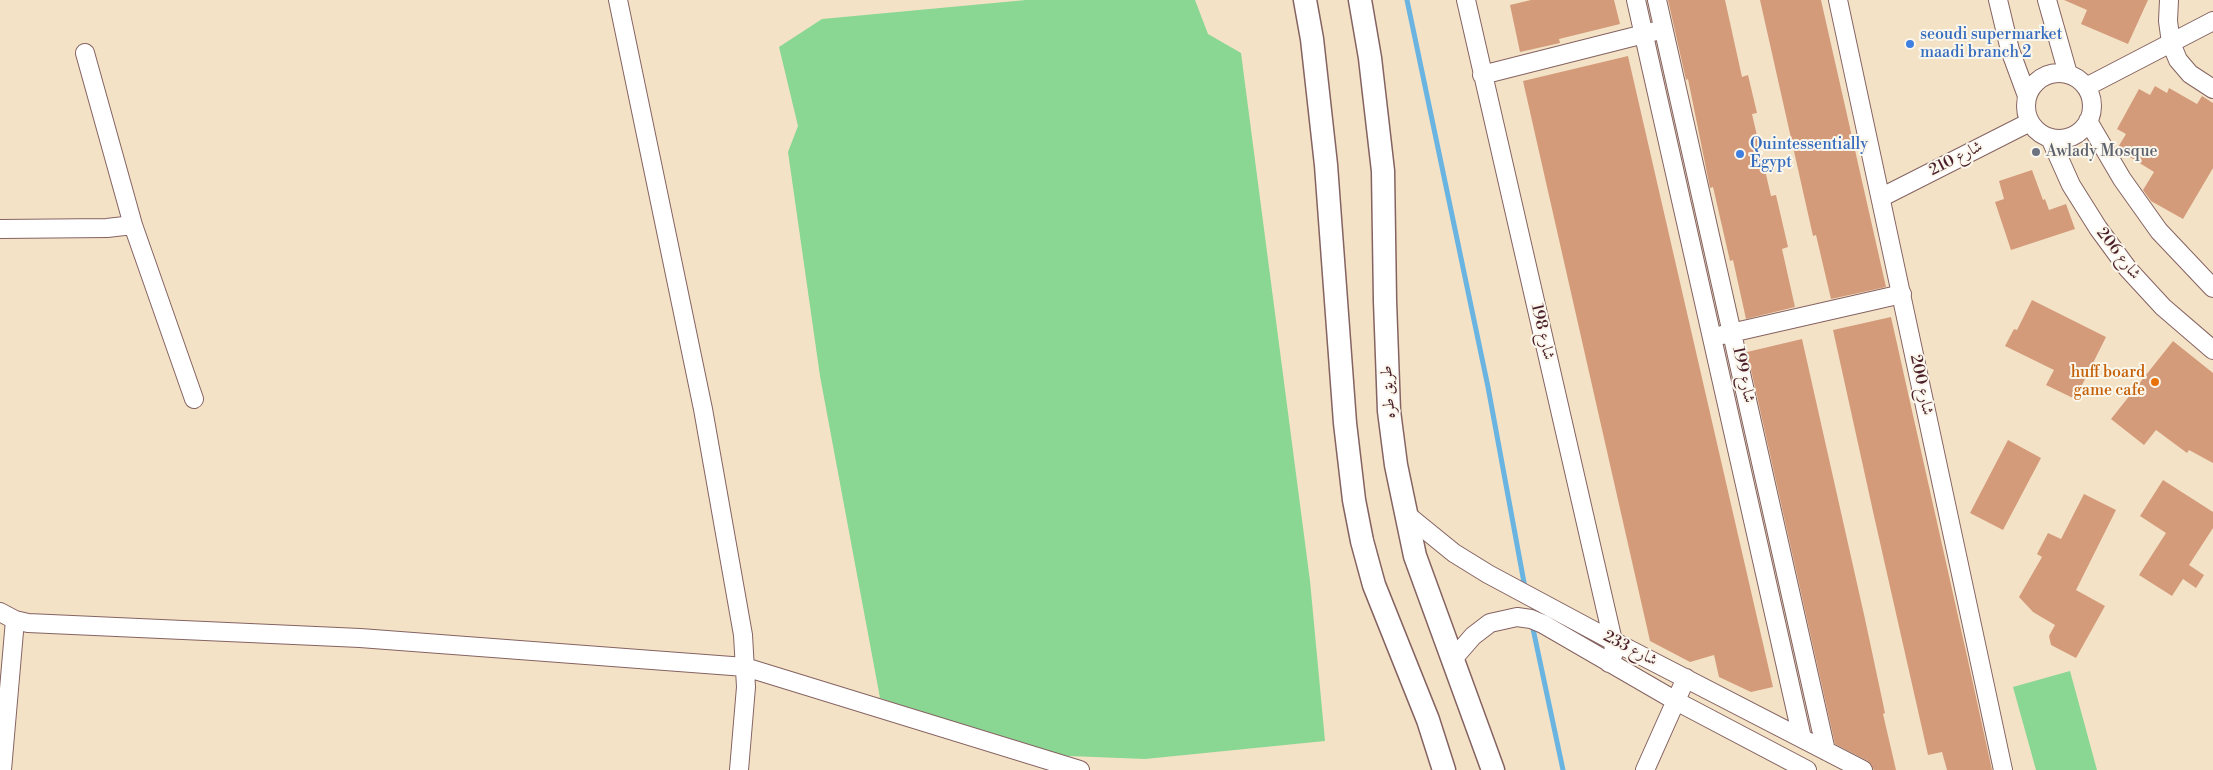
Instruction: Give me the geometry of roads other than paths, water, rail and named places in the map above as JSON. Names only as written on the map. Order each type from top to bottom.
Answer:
[{"type":"main road","points":[[1305,0],[1312,39],[1326,165],[1345,423],[1354,500],[1374,585],[1428,720],[1444,770]]},
{"type":"main road","name":"طريق طره","points":[[1360,0],[1370,58],[1383,171],[1389,411],[1396,465],[1415,556],[1494,770]]},
{"type":"street","points":[[618,0],[703,409],[743,635],[746,687],[739,770]]},
{"type":"street","name":"شارع 198","points":[[1466,0],[1613,641],[1614,653],[1609,663]]},
{"type":"street","name":"شارع 199","points":[[1636,0],[1714,337],[1802,738]]},
{"type":"street","name":"شارع 199","points":[[1657,0],[1826,751]]},
{"type":"street","name":"شارع 200","points":[[1838,0],[1882,197],[2003,770]]},
{"type":"street","points":[[1998,0],[2010,50],[2027,96],[2026,110],[2030,122],[2038,132],[2050,138],[2061,139],[2072,136],[2081,130],[2088,121],[2092,110],[2091,98],[2086,87],[2078,79],[2068,74],[2056,73],[2043,76],[2033,85],[2027,96]]},
{"type":"street","points":[[2047,0],[2068,74]]},
{"type":"street","points":[[2170,0],[2168,21],[2170,43],[2178,60],[2190,74],[2213,88]]},
{"type":"street","points":[[2086,87],[2213,21]]},
{"type":"street","points":[[1482,75],[1664,29]]},
{"type":"street","points":[[85,53],[133,225],[194,399]]},
{"type":"street","points":[[2088,121],[2122,179],[2159,231],[2213,288]]},
{"type":"street","name":"شارع 210","points":[[1882,197],[2030,122]]},
{"type":"street","name":"شارع 206","points":[[2050,138],[2071,185],[2098,228],[2128,269],[2163,307],[2213,350]]},
{"type":"street","points":[[0,229],[107,228],[133,225]]},
{"type":"street","points":[[1714,337],[1902,294]]},
{"type":"street","name":"شارع 233","points":[[1406,514],[1437,540],[1471,563],[1613,641],[1862,770]]},
{"type":"street","points":[[2,770],[8,616],[37,623],[360,638],[745,666],[1080,770]]},
{"type":"street","name":"شارع 233","points":[[1454,659],[1473,636],[1490,623],[1517,617],[1543,624],[1676,701],[1807,770]]},
{"type":"street","points":[[1645,770],[1686,678]]},
{"type":"waterway","points":[[1407,0],[1488,387],[1525,588]]},
{"type":"waterway","points":[[1532,624],[1563,770]]},
{"type":"place","name":"seoudi supermarket maadi branch 2","points":[[1910,44]]},
{"type":"place","name":"Awlady Mosque","points":[[2036,152]]},
{"type":"place","name":"Quintessentially Egypt","points":[[1740,154]]},
{"type":"place","name":"huff board game cafe","points":[[2155,382]]}]
